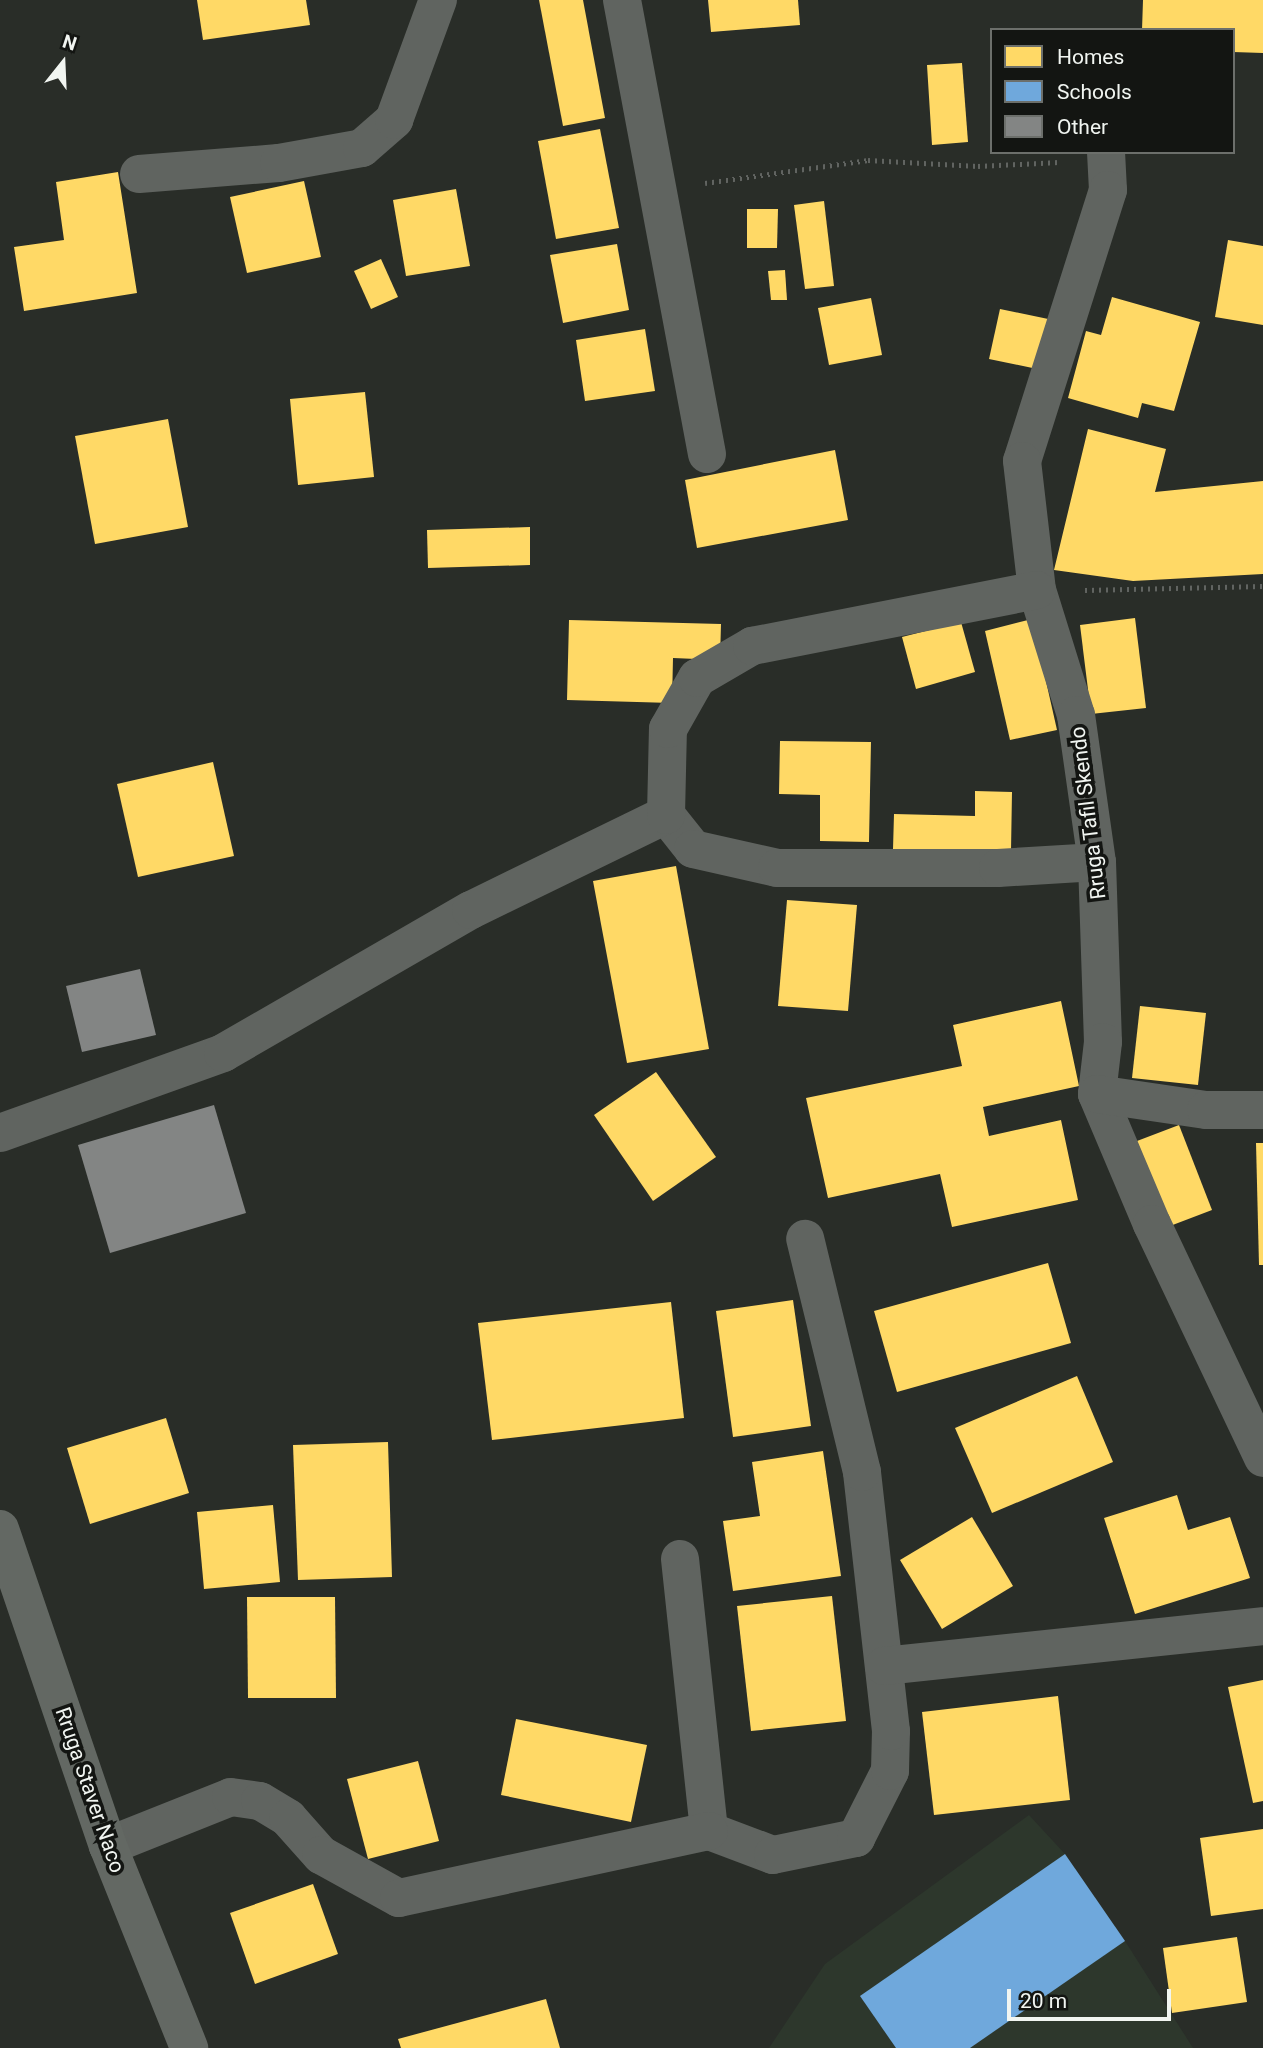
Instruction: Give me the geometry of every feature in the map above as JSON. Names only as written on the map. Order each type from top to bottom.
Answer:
[{"type":"main road","name":"Rruga Staver Naco","points":[[0,1529],[108,1846],[190,2048]]},
{"type":"street","points":[[139,174],[279,163],[362,148],[394,120],[438,0]]},
{"type":"street","points":[[622,0],[660,190],[707,454]]},
{"type":"street","name":"Rruga Tafil Skendo","points":[[1106,156],[1108,190],[1021,461],[1037,590],[1076,715],[1097,862],[1103,1029],[1097,1094],[1153,1224],[1263,1458]]},
{"type":"street","points":[[1037,590],[752,646],[697,678],[668,730],[666,815],[694,849],[777,868],[998,868],[1097,862]]},
{"type":"street","points":[[0,1133],[223,1053],[471,910],[666,815]]},
{"type":"street","points":[[1097,1094],[1206,1110],[1263,1110]]},
{"type":"street","points":[[108,1846],[231,1797],[260,1801],[288,1818],[321,1855],[399,1898],[709,1831],[773,1855],[856,1838],[890,1770],[891,1731],[862,1472],[805,1239]]},
{"type":"street","points":[[680,1559],[709,1831]]},
{"type":"street","points":[[884,1666],[1263,1626]]},
{"type":"path","points":[[660,190],[869,160],[978,166],[1106,156]]},
{"type":"path","points":[[1037,590],[1263,586]]},
{"type":"shaded area","points":[[1029,1815],[1065,1854],[1125,1941],[1193,2048],[769,2048],[825,1964]]},
{"type":"building: Homes","points":[[197,0],[306,0],[310,25],[203,40]]},
{"type":"building: Homes","points":[[539,0],[583,0],[605,118],[563,126]]},
{"type":"building: Homes","points":[[708,0],[798,0],[800,25],[711,32]]},
{"type":"building: Homes","points":[[1143,0],[1263,0],[1263,53],[1235,52],[1235,28],[1142,28]]},
{"type":"building: Homes","points":[[962,63],[968,142],[932,145],[927,65]]},
{"type":"building: Homes","points":[[600,129],[619,228],[556,239],[538,141]]},
{"type":"building: Homes","points":[[118,172],[137,293],[24,311],[14,247],[64,240],[56,182]]},
{"type":"building: Homes","points":[[304,181],[321,257],[247,273],[230,197]]},
{"type":"building: Homes","points":[[456,189],[470,266],[406,276],[393,200]]},
{"type":"building: Homes","points":[[824,201],[834,286],[805,289],[794,205]]},
{"type":"building: Homes","points":[[747,209],[778,209],[777,248],[747,248]]},
{"type":"building: Homes","points":[[1228,240],[1263,246],[1263,325],[1215,317]]},
{"type":"building: Homes","points":[[617,244],[629,310],[563,323],[550,255]]},
{"type":"building: Homes","points":[[381,259],[398,297],[371,309],[354,271]]},
{"type":"building: Homes","points":[[785,270],[787,300],[771,300],[768,271]]},
{"type":"building: Homes","points":[[1112,297],[1200,322],[1174,411],[1142,403],[1138,418],[1068,398],[1086,331],[1101,335]]},
{"type":"building: Homes","points":[[871,298],[882,355],[829,365],[818,308]]},
{"type":"building: Homes","points":[[1000,309],[1053,320],[1042,370],[989,359]]},
{"type":"building: Homes","points":[[645,329],[655,391],[585,401],[576,340]]},
{"type":"building: Homes","points":[[365,392],[374,477],[298,485],[290,399]]},
{"type":"building: Homes","points":[[168,419],[188,527],[95,544],[75,436]]},
{"type":"building: Homes","points":[[1088,429],[1166,449],[1155,492],[1263,481],[1263,574],[1133,581],[1054,570]]},
{"type":"building: Homes","points":[[835,450],[848,520],[697,548],[685,480]]},
{"type":"building: Homes","points":[[530,527],[530,565],[428,568],[427,530]]},
{"type":"building: Homes","points":[[1135,618],[1146,708],[1091,714],[1080,625]]},
{"type":"building: Homes","points":[[1032,619],[1057,730],[1010,740],[985,631]]},
{"type":"building: Homes","points":[[569,620],[721,624],[720,660],[673,658],[672,703],[567,700]]},
{"type":"building: Homes","points":[[961,622],[975,672],[916,689],[902,637]]},
{"type":"building: Homes","points":[[780,741],[871,742],[869,842],[820,841],[820,795],[779,794]]},
{"type":"building: Homes","points":[[213,762],[234,856],[138,877],[117,784]]},
{"type":"building: Homes","points":[[975,791],[1012,792],[1011,851],[893,849],[894,814],[975,816]]},
{"type":"building: Homes","points":[[676,866],[709,1049],[627,1063],[593,881]]},
{"type":"building: Homes","points":[[787,900],[857,905],[848,1011],[778,1006]]},
{"type":"building: Homes","points":[[1061,1001],[1079,1086],[983,1107],[989,1136],[1061,1120],[1078,1200],[952,1227],[940,1174],[828,1198],[806,1098],[962,1066],[953,1025]]},
{"type":"building: Homes","points":[[1140,1006],[1206,1013],[1198,1085],[1132,1078]]},
{"type":"building: Homes","points":[[656,1072],[716,1157],[653,1201],[594,1115]]},
{"type":"building: Homes","points":[[1179,1125],[1212,1210],[1170,1226],[1137,1141]]},
{"type":"building: Homes","points":[[1256,1143],[1263,1143],[1263,1265],[1259,1265]]},
{"type":"building: Homes","points":[[1048,1263],[1071,1343],[897,1392],[874,1311]]},
{"type":"building: Homes","points":[[793,1300],[811,1426],[733,1437],[716,1311]]},
{"type":"building: Homes","points":[[671,1302],[684,1418],[492,1440],[478,1323]]},
{"type":"building: Homes","points":[[1077,1376],[1113,1462],[992,1513],[955,1428]]},
{"type":"building: Homes","points":[[166,1418],[189,1493],[90,1524],[67,1448]]},
{"type":"building: Homes","points":[[388,1442],[392,1577],[298,1580],[293,1445]]},
{"type":"building: Homes","points":[[823,1451],[841,1576],[733,1591],[723,1521],[760,1516],[752,1462]]},
{"type":"building: Homes","points":[[1177,1495],[1188,1530],[1230,1517],[1250,1578],[1135,1614],[1104,1518]]},
{"type":"building: Homes","points":[[273,1505],[280,1582],[204,1589],[197,1512]]},
{"type":"building: Homes","points":[[972,1517],[1013,1586],[942,1629],[900,1560]]},
{"type":"building: Homes","points":[[832,1596],[846,1721],[751,1731],[737,1606]]},
{"type":"building: Homes","points":[[247,1597],[335,1597],[336,1698],[248,1698]]},
{"type":"building: Homes","points":[[1263,1680],[1263,1801],[1253,1803],[1228,1687]]},
{"type":"building: Homes","points":[[1058,1696],[1070,1800],[934,1815],[922,1712]]},
{"type":"building: Homes","points":[[516,1719],[647,1745],[631,1822],[501,1795]]},
{"type":"building: Homes","points":[[418,1761],[439,1841],[368,1859],[347,1779]]},
{"type":"building: Homes","points":[[1263,1829],[1263,1909],[1211,1916],[1200,1838]]},
{"type":"building: Homes","points":[[313,1884],[338,1954],[255,1984],[230,1913]]},
{"type":"building: Homes","points":[[1237,1937],[1247,2002],[1172,2013],[1163,1948]]},
{"type":"building: Homes","points":[[546,1999],[560,2048],[401,2048],[398,2039]]},
{"type":"building: Schools","points":[[1065,1854],[1125,1941],[970,2048],[896,2048],[860,1996]]},
{"type":"building: Other","points":[[140,969],[156,1035],[82,1052],[66,986]]},
{"type":"building: Other","points":[[214,1105],[246,1213],[110,1253],[78,1145]]}]
